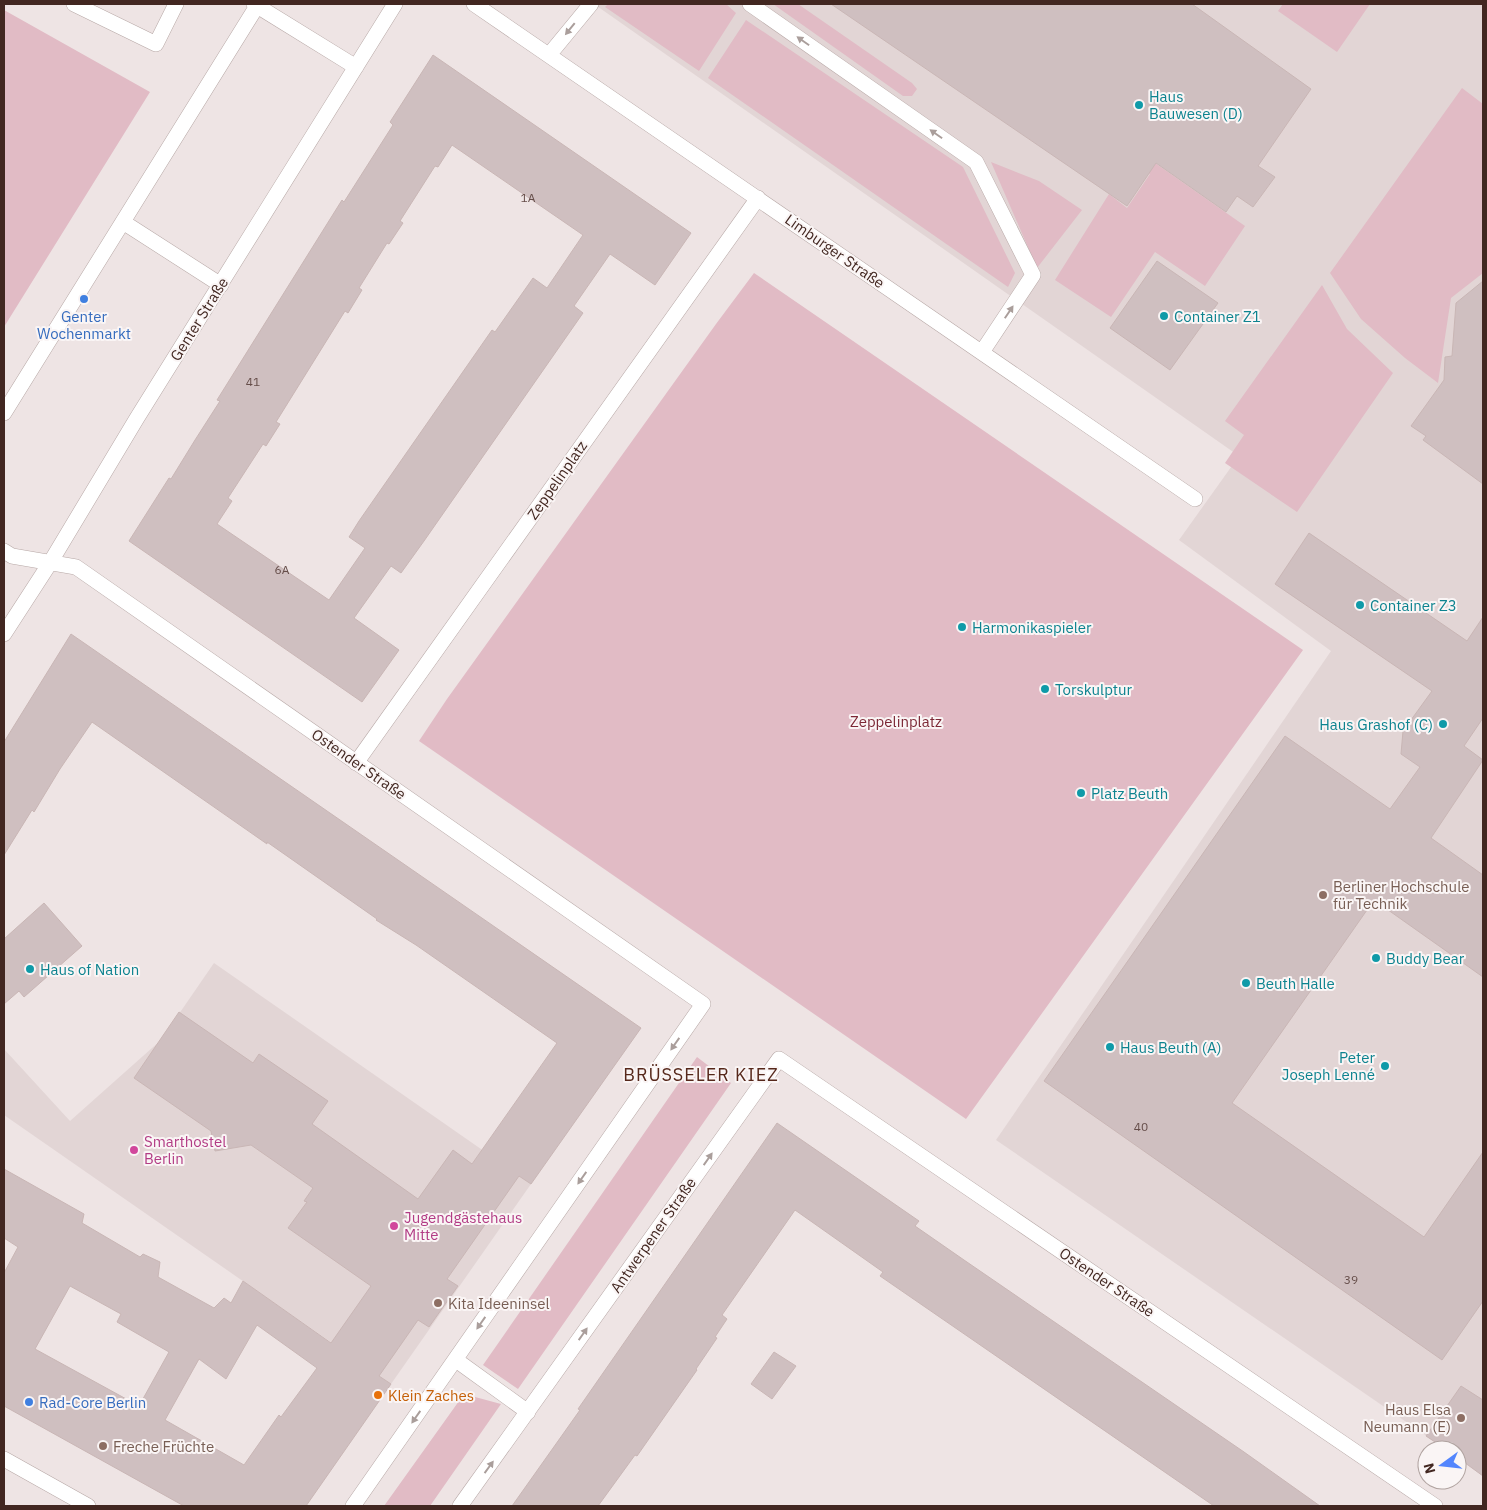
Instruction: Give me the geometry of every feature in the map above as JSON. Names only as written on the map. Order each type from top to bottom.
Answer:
[{"type":"street","points":[[74,4],[156,44],[176,4]]},
{"type":"street","name":"Genter Straße","points":[[4,634],[50,563],[132,426],[395,4]]},
{"type":"street","name":"Limburger Straße","points":[[474,4],[1195,499]]},
{"type":"street","points":[[549,55],[591,4]]},
{"type":"street","points":[[750,4],[976,162],[1034,275],[982,352]]},
{"type":"street","points":[[4,413],[255,5],[356,67]]},
{"type":"street","name":"Zeppelinplatz","points":[[356,763],[758,198]]},
{"type":"street","points":[[123,222],[221,284]]},
{"type":"street","name":"Ostender Straße","points":[[4,551],[12,556],[76,567],[703,1004],[456,1360]]},
{"type":"street","name":"Ostender Straße","points":[[779,1059],[1435,1506]]},
{"type":"street","name":"Antwerpener Straße","points":[[460,1506],[779,1059]]},
{"type":"street","points":[[353,1506],[456,1360],[528,1412]]},
{"type":"street","points":[[4,1459],[88,1506]]},
{"type":"shaded area","name":"Berliner Hochschule für Technik","points":[[594,4],[1483,4],[1483,1476],[1467,1464],[1467,1440],[1432,1440],[996,1140],[1331,651],[1179,540],[1239,456]]},
{"type":"shaded area","points":[[214,963],[531,1184],[391,1384],[4,1115],[4,1049],[70,1121],[161,1040]]},
{"type":"green space","points":[[608,4],[726,4],[736,13],[699,71],[605,7]]},
{"type":"green space","points":[[773,4],[798,4],[912,83],[917,89],[912,96],[903,96]]},
{"type":"green space","points":[[1283,4],[1370,4],[1337,52],[1278,11]]},
{"type":"green space","points":[[4,10],[150,92],[4,327]]},
{"type":"green space","points":[[746,20],[963,167],[1015,273],[1008,287],[708,78]]},
{"type":"green space","points":[[1462,88],[1483,104],[1483,273],[1451,298],[1438,383],[1405,358],[1361,319],[1330,273]]},
{"type":"green space","points":[[1138,151],[1245,226],[1205,286],[1155,252],[1111,317],[1055,280],[1109,194],[1127,208],[1150,174],[1132,162]]},
{"type":"green space","points":[[991,162],[1039,181],[1082,210],[1037,268]]},
{"type":"green space","name":"Zeppelinplatz","points":[[754,273],[1303,650],[966,1119],[419,741],[447,699]]},
{"type":"green space","points":[[1322,285],[1347,329],[1393,373],[1297,512],[1225,463],[1244,435],[1225,421]]},
{"type":"green space","points":[[697,1057],[731,1083],[518,1389],[483,1365]]},
{"type":"green space","points":[[464,1394],[501,1404],[430,1506],[384,1506]]},
{"type":"building","name":"Haus Bauwesen (D)","points":[[831,4],[1192,4],[1311,89],[1258,166],[1275,177],[1253,207],[1237,196],[1226,212],[1156,163],[1127,206]]},
{"type":"building","points":[[433,55],[691,233],[655,285],[610,254],[574,306],[583,313],[424,541],[401,573],[391,566],[354,618],[399,650],[362,702],[129,541],[220,401],[217,400],[342,200],[344,202],[393,125],[390,122]],"holes":[[[452,145],[583,235],[547,288],[533,278],[495,332],[492,330],[359,521],[349,537],[365,548],[329,600],[217,524],[232,501],[228,498],[263,444],[266,446],[280,424],[276,422],[345,311],[348,313],[362,290],[359,288],[387,243],[389,244],[403,223],[400,221],[435,166],[438,167]]]},
{"type":"building","name":"Container Z1","points":[[1157,261],[1218,303],[1170,370],[1110,328]]},
{"type":"building","points":[[1483,281],[1483,484],[1423,440],[1426,436],[1411,426],[1444,380],[1445,357],[1452,356],[1456,303]]},
{"type":"building","name":"Haus Beuth (A)","points":[[1309,533],[1467,641],[1483,617],[1483,718],[1464,746],[1483,760],[1431,838],[1483,875],[1483,977],[1374,900],[1232,1103],[1424,1237],[1483,1152],[1483,1301],[1442,1360],[1044,1081],[1285,736],[1390,809],[1420,767],[1401,754],[1403,731],[1432,691],[1275,584]]},
{"type":"building","points":[[71,634],[641,1028],[531,1184],[519,1176],[447,1279],[458,1286],[429,1327],[418,1320],[379,1376],[391,1384],[306,1506],[184,1506],[4,1406],[4,1273],[18,1247],[4,1238],[4,1169],[84,1214],[82,1223],[140,1257],[143,1254],[160,1262],[158,1277],[214,1308],[224,1298],[231,1303],[243,1281],[331,1343],[371,1286],[288,1228],[307,1202],[304,1201],[313,1188],[251,1145],[215,1151],[211,1131],[134,1078],[179,1012],[253,1063],[259,1054],[328,1101],[312,1124],[418,1199],[453,1150],[472,1164],[557,1043],[416,945],[376,920],[267,842],[267,844],[92,722],[4,855],[4,742]],"holes":[[[70,1286],[121,1314],[117,1322],[169,1352],[139,1406],[35,1349]],[[257,1325],[317,1368],[281,1417],[279,1415],[244,1465],[165,1420],[199,1359],[226,1379]]]},
{"type":"building","name":"Haus of Nation","points":[[44,903],[82,946],[24,997],[19,991],[4,1004],[4,939]]},
{"type":"building","points":[[777,1123],[919,1221],[915,1226],[1320,1506],[1214,1506],[880,1276],[883,1272],[795,1210],[722,1315],[727,1319],[697,1370],[637,1456],[635,1455],[598,1506],[512,1506]]},
{"type":"building","points":[[774,1352],[796,1366],[772,1399],[751,1384]]},
{"type":"building","name":"Haus Elsa Neumann (E)","points":[[1461,1386],[1483,1400],[1483,1476],[1467,1464],[1467,1440],[1432,1440],[1426,1436]]},
{"type":"place","name":"Haus Bauwesen (D)","points":[[1139,105]]},
{"type":"place","name":"Genter Wochenmarkt","points":[[84,299]]},
{"type":"place","name":"Container Z1","points":[[1164,316]]},
{"type":"place","name":"Container Z3","points":[[1360,605]]},
{"type":"place","name":"Harmonikaspieler","points":[[962,627]]},
{"type":"place","name":"Torskulptur","points":[[1045,689]]},
{"type":"place","name":"Haus Grashof (C)","points":[[1443,724]]},
{"type":"place","name":"Platz Beuth","points":[[1081,793]]},
{"type":"place","name":"Berliner Hochschule für Technik","points":[[1323,895]]},
{"type":"place","name":"Buddy Bear","points":[[1376,958]]},
{"type":"place","name":"Haus of Nation","points":[[30,969]]},
{"type":"place","name":"Beuth Halle","points":[[1246,983]]},
{"type":"place","name":"Haus Beuth (A)","points":[[1110,1047]]},
{"type":"place","name":"Peter Joseph Lenné","points":[[1385,1066]]},
{"type":"place","name":"Smarthostel Berlin","points":[[134,1150]]},
{"type":"place","name":"Jugendgästehaus Mitte","points":[[394,1226]]},
{"type":"place","name":"Kita Ideeninsel","points":[[438,1303]]},
{"type":"place","name":"Klein Zaches","points":[[378,1395]]},
{"type":"place","name":"Rad-Core Berlin","points":[[29,1402]]},
{"type":"place","name":"Haus Elsa Neumann (E)","points":[[1461,1418]]},
{"type":"place","name":"Freche Früchte","points":[[103,1446]]},
{"type":"district","name":"BRÜSSELER KIEZ","points":[[701,1074]]}]
